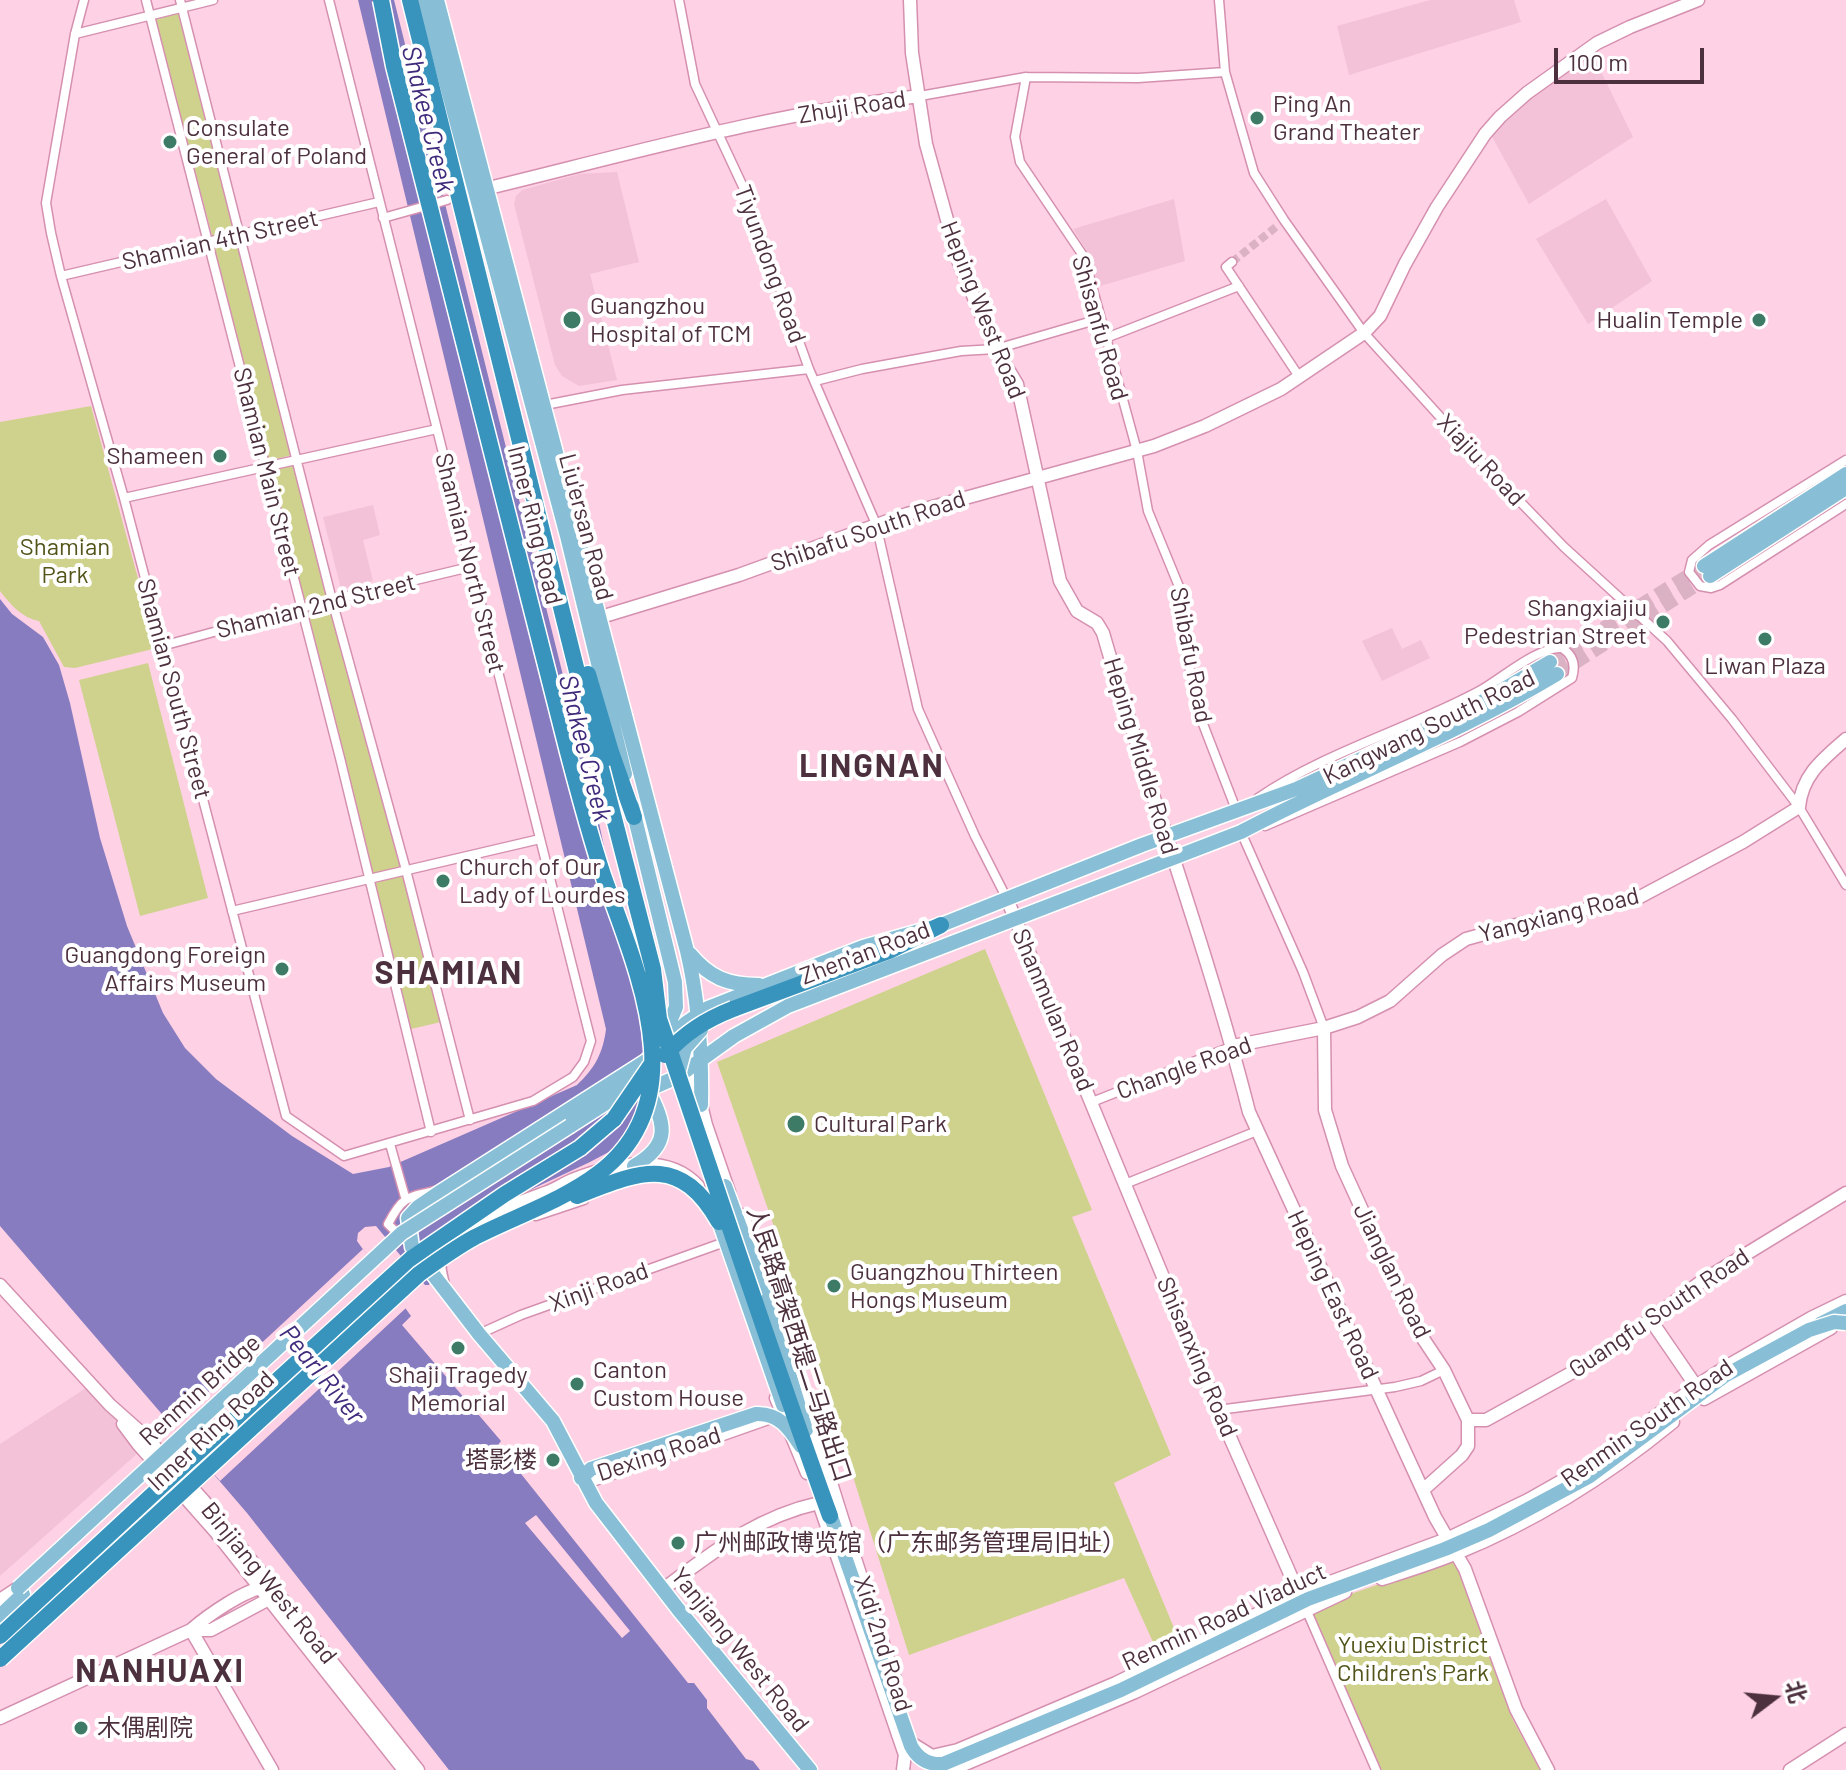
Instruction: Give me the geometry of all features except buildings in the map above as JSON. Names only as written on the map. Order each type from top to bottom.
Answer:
[{"type":"highway","name":"Inner Ring Road","points":[[0,1659],[401,1290],[447,1253],[575,1188],[600,1172],[631,1136],[649,1097],[654,1072],[652,1031],[568,752],[398,80],[381,0]]},
{"type":"highway","points":[[410,0],[538,511],[608,743],[634,817]]},
{"type":"highway","name":"Inner Ring Road","points":[[0,1636],[363,1300],[419,1255],[505,1194],[580,1148],[614,1119],[652,1063],[659,1028],[653,969],[538,511]]},
{"type":"highway","points":[[602,871],[653,999],[825,1509]]},
{"type":"highway","points":[[614,1119],[631,1102],[663,1057],[683,1036],[705,1020],[889,951],[941,925]]},
{"type":"highway","points":[[493,1228],[618,1180],[647,1173],[667,1175],[686,1183],[701,1195],[717,1222]]},
{"type":"main road","name":"Liu'ersan Road","points":[[424,0],[567,536],[675,982],[676,1007],[667,1032],[646,1061]]},
{"type":"main road","name":"Liu'ersan Road","points":[[437,0],[687,951],[698,1013],[694,1061],[701,1105]]},
{"type":"main road","points":[[1846,474],[1707,571],[1846,488]]},
{"type":"main road","name":"Kangwang South Road","points":[[1007,899],[1296,789],[1553,668],[1492,711],[1307,797],[1241,832],[1015,918]]},
{"type":"main road","name":"Zhen'an Road","points":[[646,1061],[698,1013],[891,938],[941,925],[1007,899]]},
{"type":"main road","name":"Zhen'an Road","points":[[694,1061],[796,1003],[1015,918]]},
{"type":"main road","points":[[662,923],[679,920]]},
{"type":"main road","points":[[687,951],[706,972],[719,980],[764,985]]},
{"type":"main road","points":[[733,1009],[690,1041],[682,1057],[678,1074],[683,1109],[717,1222],[779,1397],[825,1509]]},
{"type":"main road","points":[[701,1105],[714,1061],[734,1036]]},
{"type":"main road","name":"Renmin Bridge","points":[[20,1591],[402,1233],[623,1092],[634,1073],[646,1061]]},
{"type":"main road","name":"Renmin Bridge","points":[[20,1591],[406,1237],[572,1131],[632,1096],[666,1083],[694,1061]]},
{"type":"main road","points":[[419,1255],[408,1218],[418,1207],[634,1073]]},
{"type":"main road","points":[[634,1166],[654,1152],[662,1133],[660,1112],[648,1090]]},
{"type":"main road","name":"人民路高架西堤二马路出口","points":[[725,1186],[767,1300],[825,1509]]},
{"type":"main road","name":"Yanjiang West Road","points":[[419,1255],[479,1334],[553,1421],[596,1503],[662,1590],[809,1768]]},
{"type":"main road","name":"Renmin Road Viaduct","points":[[825,1509],[911,1746],[922,1759],[935,1765],[943,1764],[1133,1684],[1308,1599],[1445,1549],[1498,1525],[1579,1483],[1711,1385],[1846,1311]]},
{"type":"main road","points":[[1809,1330],[1834,1322],[1846,1322]]},
{"type":"main road","points":[[581,1478],[591,1469],[756,1414],[780,1419],[801,1446]]},
{"type":"main road","points":[[0,1607],[20,1591]]},
{"type":"main road","points":[[0,1616],[20,1591]]},
{"type":"street","name":"Shamian South Street","points":[[84,0],[75,34],[46,203],[61,276],[124,498],[286,1116],[344,1156],[390,1146],[533,1101]]},
{"type":"street","name":"Shamian Main Street","points":[[146,0],[266,465],[431,1132]]},
{"type":"street","points":[[75,34],[181,4],[213,0]]},
{"type":"street","name":"Shamian North Street","points":[[329,0],[591,1041],[584,1062],[573,1077],[533,1101]]},
{"type":"street","name":"Tiyundong Road","points":[[679,0],[695,84],[745,191],[809,369],[876,524]]},
{"type":"street","name":"Heping West Road","points":[[910,0],[912,53],[926,144],[959,263],[996,349],[1017,384],[1036,478]]},
{"type":"street","name":"Xiajiu Road","points":[[1219,0],[1225,72],[1254,173],[1280,224],[1364,333],[1471,451],[1618,599],[1667,641],[1799,807],[1846,885]]},
{"type":"street","name":"Shibafu South Road","points":[[601,617],[739,575],[876,524],[1137,451],[1205,426],[1300,378],[1364,333],[1380,316],[1405,264],[1454,179],[1500,117],[1527,93],[1597,43],[1698,0]]},
{"type":"street","name":"Shamian Main Street","points":[[181,4],[332,600],[470,1120]]},
{"type":"street","name":"Zhuji Road","points":[[485,189],[715,132],[845,106],[1026,77],[1138,78],[1225,72]]},
{"type":"street","name":"Shisanfu Road","points":[[1026,77],[1015,137],[1020,162],[1084,257],[1137,451]]},
{"type":"street","points":[[383,218],[446,201]]},
{"type":"street","name":"Shamian 4th Street","points":[[61,276],[379,202]]},
{"type":"street","points":[[1229,264],[1239,286],[1300,378]]},
{"type":"street","points":[[1106,338],[1239,286]]},
{"type":"street","points":[[815,381],[961,351],[996,349],[1099,319]]},
{"type":"street","points":[[545,405],[622,390],[809,369]]},
{"type":"street","points":[[124,498],[436,429]]},
{"type":"street","name":"Shibafu Road","points":[[1137,451],[1152,523],[1180,589],[1187,655],[1198,711],[1237,812]]},
{"type":"street","points":[[1846,460],[1709,545],[1692,560],[1689,572],[1700,586],[1711,588],[1720,585],[1846,504]]},
{"type":"street","name":"Heping Middle Road","points":[[1036,478],[1060,581],[1077,611],[1097,623],[1103,633],[1233,1046]]},
{"type":"street","name":"Shanmulan Road","points":[[876,524],[918,709],[1007,899],[1092,1102]]},
{"type":"street","name":"Shamian 2nd Street","points":[[162,646],[470,567]]},
{"type":"street","name":"Kangwang South Road","points":[[1237,812],[1283,783],[1455,703],[1545,651],[1562,648],[1572,658],[1574,672],[1569,681],[1490,727],[1291,817],[1241,832]]},
{"type":"street","points":[[1799,807],[1808,775],[1846,739]]},
{"type":"street","name":"Yangxiang Road","points":[[1324,1028],[1358,1017],[1390,1001],[1442,955],[1466,939],[1638,898],[1743,842],[1799,807]]},
{"type":"street","points":[[1241,832],[1314,996],[1324,1028]]},
{"type":"street","points":[[232,911],[540,839]]},
{"type":"street","name":"Changle Road","points":[[1092,1102],[1233,1046],[1324,1028]]},
{"type":"street","name":"Jianglan Road","points":[[1324,1028],[1325,1110],[1334,1145],[1416,1328],[1444,1370],[1468,1420]]},
{"type":"street","name":"Heping East Road","points":[[1233,1046],[1257,1131],[1423,1490],[1457,1553],[1516,1709],[1548,1770]]},
{"type":"street","points":[[646,1061],[678,1049],[694,1061]]},
{"type":"street","name":"Shisanxing Road","points":[[1092,1102],[1218,1410],[1306,1609]]},
{"type":"street","name":"Xidi 2nd Road","points":[[701,1105],[725,1186],[756,1247],[821,1449],[908,1741]]},
{"type":"street","points":[[1125,1184],[1257,1131]]},
{"type":"street","points":[[390,1146],[405,1197]]},
{"type":"street","points":[[443,1285],[439,1262],[444,1251],[455,1239],[509,1205],[588,1185],[634,1166]]},
{"type":"street","name":"Xidi 2nd Road","points":[[634,1166],[664,1166],[685,1173],[698,1186],[717,1222],[782,1414],[825,1509],[908,1741]]},
{"type":"street","points":[[443,1285],[445,1264],[470,1246],[540,1215],[638,1183],[654,1181],[687,1191],[717,1222]]},
{"type":"street","points":[[419,1255],[388,1224],[405,1197],[435,1191],[454,1183]]},
{"type":"street","points":[[725,1186],[745,1260],[788,1387],[821,1449]]},
{"type":"street","name":"Guangfu South Road","points":[[1468,1420],[1486,1420],[1602,1356],[1702,1281],[1846,1193]]},
{"type":"street","name":"Xinji Road","points":[[479,1334],[521,1315],[722,1243]]},
{"type":"street","name":"Binjiang West Road","points":[[0,1285],[110,1405],[145,1436],[203,1500],[267,1591],[404,1770]]},
{"type":"street","name":"Renmin South Road","points":[[908,1741],[925,1753],[938,1756],[975,1744],[1116,1683],[1298,1594],[1447,1539],[1583,1471],[1696,1386],[1778,1336],[1846,1301]]},
{"type":"street","points":[[1650,1319],[1696,1386]]},
{"type":"street","name":"Renmin South Road","points":[[951,1770],[1135,1692],[1306,1609],[1457,1553],[1586,1487],[1710,1395],[1846,1322]]},
{"type":"street","points":[[1218,1410],[1376,1389],[1421,1381],[1444,1370]]},
{"type":"street","points":[[782,1414],[788,1387]]},
{"type":"street","name":"Dexing Road","points":[[581,1478],[595,1479],[782,1414]]},
{"type":"street","points":[[1423,1490],[1468,1446],[1468,1420]]},
{"type":"street","points":[[662,1590],[752,1526],[778,1514],[825,1509]]},
{"type":"street","points":[[0,1600],[20,1591]]},
{"type":"street","points":[[0,1622],[20,1591]]},
{"type":"street","points":[[0,1718],[191,1630],[204,1618],[267,1591]]},
{"type":"street","name":"Binjiang West Road","points":[[267,1591],[418,1770]]},
{"type":"street","points":[[1306,1609],[1376,1770]]},
{"type":"street","points":[[191,1630],[272,1770]]},
{"type":"street","points":[[1790,1770],[1846,1734]]},
{"type":"street","points":[[903,1770],[908,1741]]},
{"type":"shaded area","points":[[1430,0],[1514,0],[1521,22],[1349,75],[1337,26]]},
{"type":"shaded area","points":[[1591,51],[1633,137],[1529,204],[1490,133],[1542,85]]},
{"type":"shaded area","name":"Guangzhou Hospital of TCM","points":[[617,172],[639,262],[590,274],[617,380],[579,386],[562,376],[555,365],[514,204],[522,190],[579,174]]},
{"type":"shaded area","points":[[1174,199],[1185,261],[1097,287],[1087,251],[1073,229]]},
{"type":"shaded area","points":[[1606,199],[1652,281],[1588,324],[1536,239]]},
{"type":"shaded area","points":[[373,505],[380,535],[363,540],[373,581],[341,589],[323,517]]},
{"type":"shaded area","points":[[1392,628],[1402,649],[1421,640],[1430,658],[1382,681],[1362,641]]},
{"type":"shaded area","points":[[89,1386],[139,1452],[0,1576],[0,1444]]},
{"type":"green space","points":[[182,13],[235,233],[213,239],[155,19]]},
{"type":"green space","points":[[237,239],[292,455],[268,461],[214,245]]},
{"type":"green space","name":"Shamian Park","points":[[91,406],[157,648],[75,668],[64,667],[39,621],[22,614],[0,591],[0,422]]},
{"type":"green space","points":[[295,464],[328,597],[303,605],[271,471]]},
{"type":"green space","points":[[329,604],[402,867],[373,874],[305,611]]},
{"type":"green space","points":[[148,663],[208,898],[140,916],[79,680]]},
{"type":"green space","points":[[404,875],[441,1022],[411,1029],[375,883]]},
{"type":"green space","name":"Cultural Park","points":[[985,949],[1092,1210],[1072,1217],[1171,1455],[1114,1483],[1179,1640],[1157,1651],[1124,1578],[909,1655],[779,1241],[717,1062]]},
{"type":"green space","name":"Yuexiu District Children's Park","points":[[1454,1558],[1513,1720],[1540,1770],[1381,1770],[1312,1612],[1345,1596]]},
{"type":"water","name":"Pearl River","points":[[358,0],[394,0],[594,799],[639,1013],[650,1114],[647,1125],[637,1137],[498,1205],[427,1255],[429,1285],[425,1285],[376,1226],[365,1227],[358,1233],[357,1241],[411,1316],[402,1325],[501,1441],[498,1445],[688,1683],[694,1683],[707,1700],[707,1708],[746,1759],[753,1761],[760,1770],[449,1770],[247,1513],[0,1226],[0,599],[12,614],[43,637],[59,665],[100,838],[127,926],[163,1013],[185,1048],[216,1079],[292,1136],[353,1174],[389,1167],[577,1085],[593,1066],[603,1045],[606,1029]]},
{"type":"pier","points":[[363,1249],[406,1308],[220,1481],[172,1426]]},
{"type":"pier","points":[[536,1515],[630,1631],[622,1638],[525,1523]]},
{"type":"tunnel","points":[[1232,262],[1276,227]]},
{"type":"tunnel","points":[[1550,662],[1704,566]]},
{"type":"tunnel","points":[[1557,674],[1710,576]]},
{"type":"place","name":"Ping An Grand Theater","points":[[1257,118]]},
{"type":"place","name":"Consulate General of Poland","points":[[170,142]]},
{"type":"place","name":"Guangzhou Hospital of TCM","points":[[572,320]]},
{"type":"place","name":"Hualin Temple","points":[[1759,320]]},
{"type":"place","name":"Shameen","points":[[220,456]]},
{"type":"place","name":"Shangxiajiu Pedestrian Street","points":[[1663,622]]},
{"type":"place","name":"Liwan Plaza","points":[[1765,639]]},
{"type":"place","name":"Church of Our Lady of Lourdes","points":[[443,881]]},
{"type":"place","name":"Guangdong Foreign Affairs Museum","points":[[282,969]]},
{"type":"place","name":"Cultural Park","points":[[796,1124]]},
{"type":"place","name":"Guangzhou Thirteen Hongs Museum","points":[[834,1286]]},
{"type":"place","name":"Shaji Tragedy Memorial","points":[[458,1348]]},
{"type":"place","name":"Canton Custom House","points":[[577,1384]]},
{"type":"place","name":"塔影楼","points":[[553,1460]]},
{"type":"place","name":"广州邮政博览馆（广东邮务管理局旧址）","points":[[678,1543]]},
{"type":"place","name":"木偶剧院","points":[[81,1728]]},
{"type":"district","name":"LINGNAN","points":[[872,766]]},
{"type":"district","name":"SHAMIAN","points":[[449,973]]},
{"type":"district","name":"NANHUAXI","points":[[160,1671]]},
{"type":"water label","name":"Shakee Creek","points":[[428,119]]},
{"type":"water label","name":"Shakee Creek","points":[[585,748]]}]
